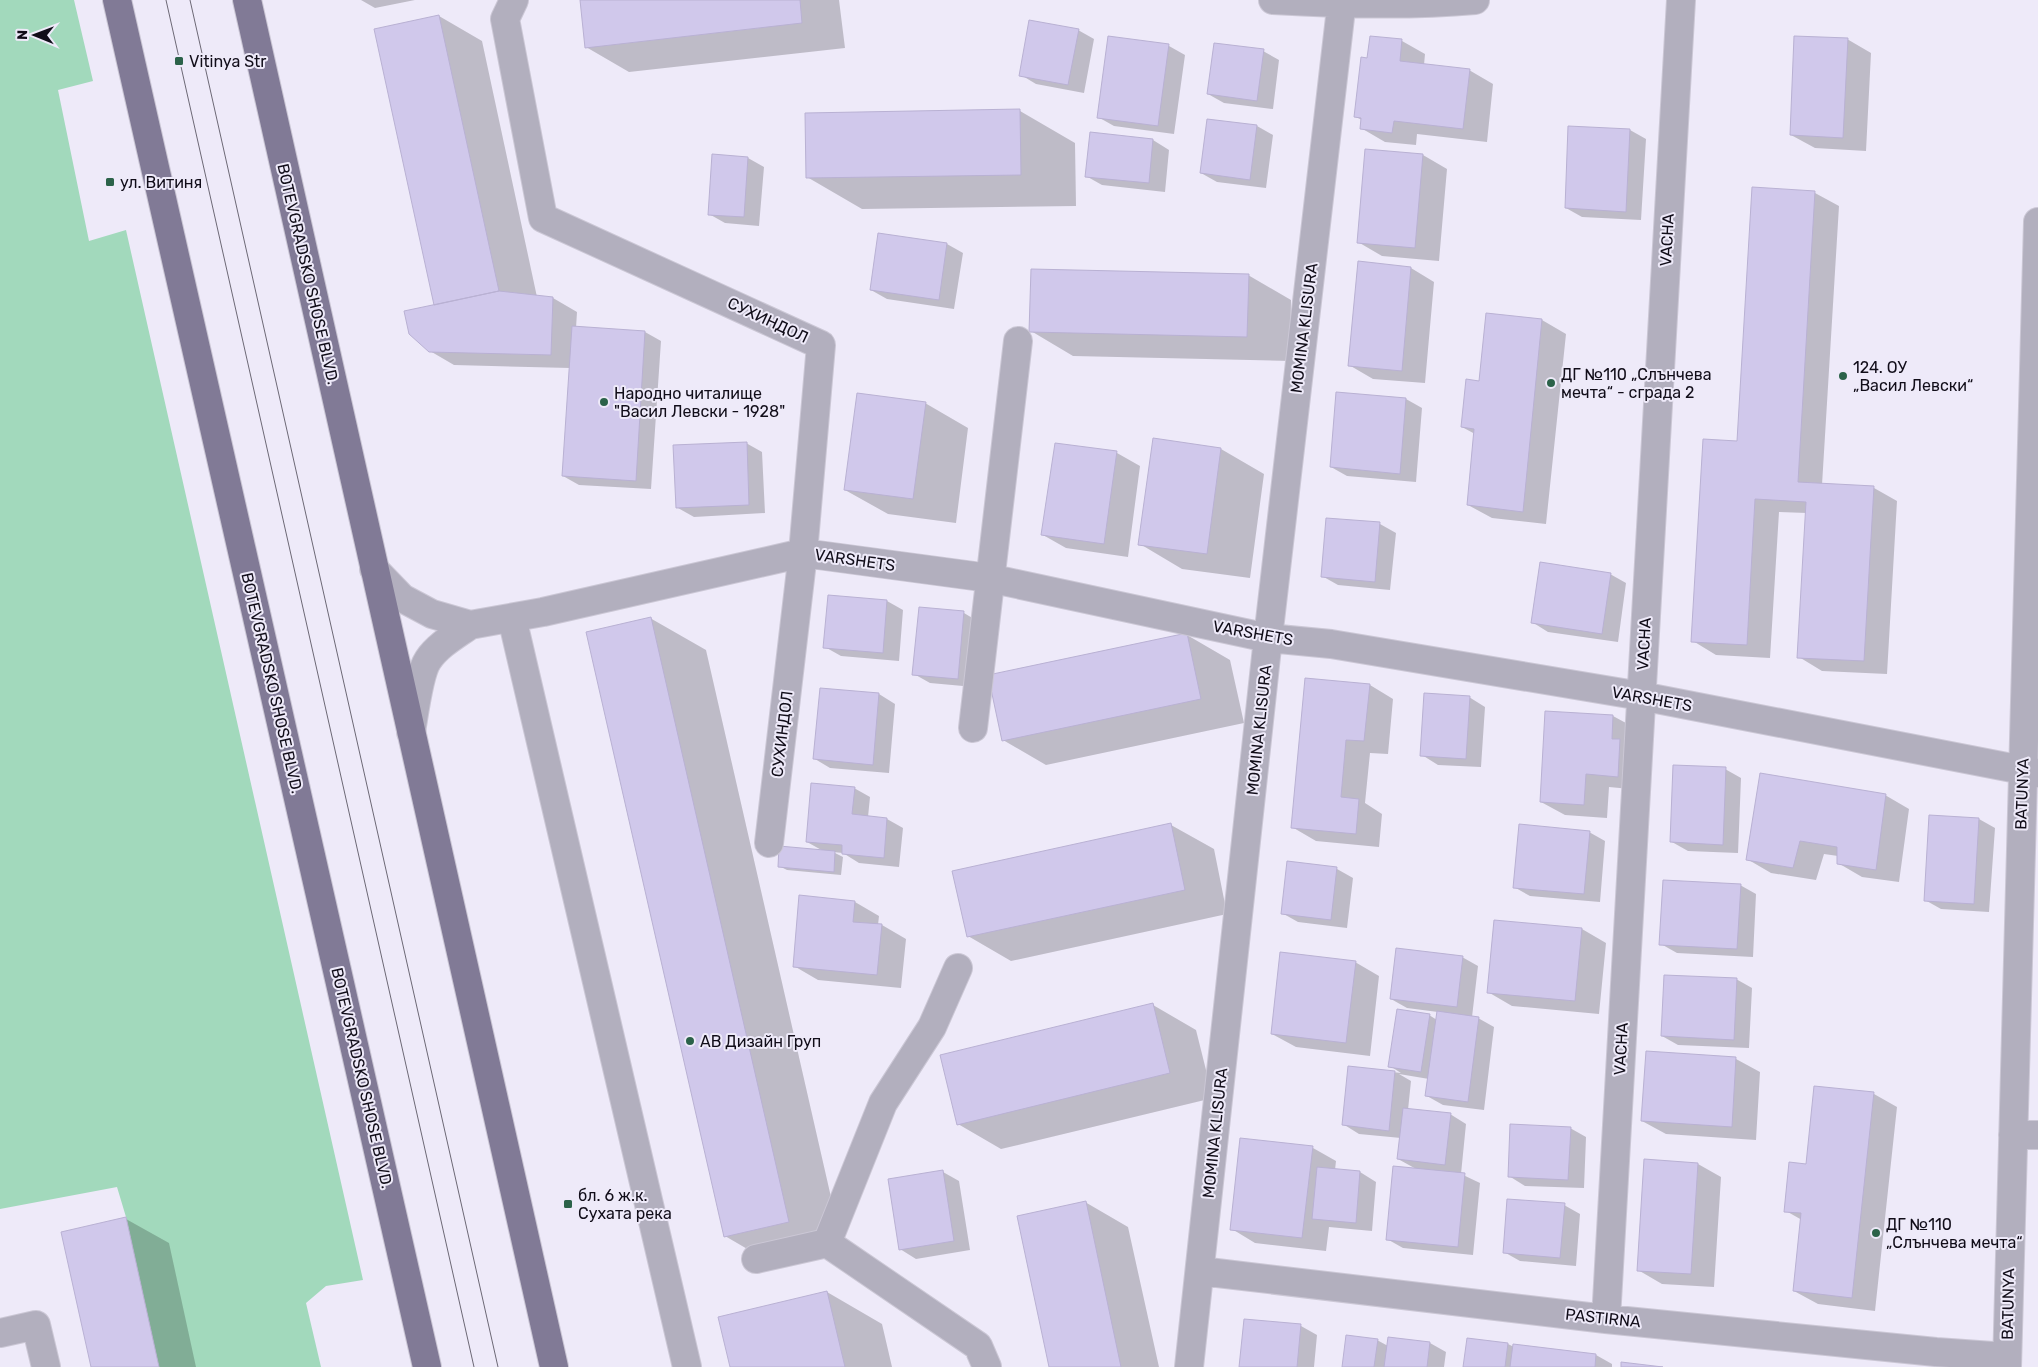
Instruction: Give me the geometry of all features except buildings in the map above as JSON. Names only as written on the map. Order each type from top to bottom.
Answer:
[{"type":"main road","name":"BOTEVGRADSKO SHOSE BLVD.","points":[[117,0],[427,1367]]},
{"type":"main road","name":"BOTEVGRADSKO SHOSE BLVD.","points":[[247,0],[554,1367]]},
{"type":"street","name":"СУХИНДОЛ","points":[[514,0],[505,19],[543,218],[821,345],[803,553],[769,843]]},
{"type":"street","points":[[1273,0],[1436,4],[1475,0]]},
{"type":"street","name":"VACHA","points":[[1606,1319],[1681,0]]},
{"type":"street","name":"MOMINA KLISURA","points":[[1189,1367],[1268,638],[1342,2]]},
{"type":"street","name":"BATUNYA","points":[[2007,1362],[2025,1135],[2038,222]]},
{"type":"street","points":[[973,728],[1018,341]]},
{"type":"street","name":"VARSHETS","points":[[374,570],[402,598],[432,614],[470,625],[512,618],[803,553],[990,578],[1268,638],[1331,644],[1641,696],[2031,771]]},
{"type":"street","points":[[512,618],[687,1367]]},
{"type":"street","name":"VARSHETS","points":[[410,732],[419,687],[428,660],[446,642],[470,625]]},
{"type":"street","points":[[827,1243],[883,1103],[932,1027],[958,968]]},
{"type":"street","points":[[756,1259],[827,1243],[978,1346],[987,1367]]},
{"type":"street","name":"PASTIRNA","points":[[1200,1271],[1606,1319],[1936,1352],[2007,1362]]},
{"type":"street","points":[[0,1333],[36,1325],[46,1367]]},
{"type":"green space","points":[[0,0],[74,0],[93,81],[58,90],[89,241],[126,230],[363,1280],[326,1286],[306,1303],[321,1367],[159,1367],[126,1217],[117,1187],[0,1209]]},
{"type":"tram line","points":[[166,0],[474,1367]]},
{"type":"tram line","points":[[190,0],[498,1367]]},
{"type":"place","name":"Vitinya Str","points":[[179,61]]},
{"type":"place","name":"ул. Витиня","points":[[110,182]]},
{"type":"place","name":"124. ОУ „Васил Левски“","points":[[1843,376]]},
{"type":"place","name":"ДГ №110 „Слънчева мечта“ - сграда 2","points":[[1551,383]]},
{"type":"place","name":"Народно читалище \"Васил Левски - 1928\"","points":[[604,402]]},
{"type":"place","name":"АВ Дизайн Груп","points":[[690,1041]]},
{"type":"place","name":"бл. 6 ж.к. Сухата река","points":[[568,1204]]},
{"type":"place","name":"ДГ №110 „Слънчева мечта“","points":[[1876,1233]]}]
